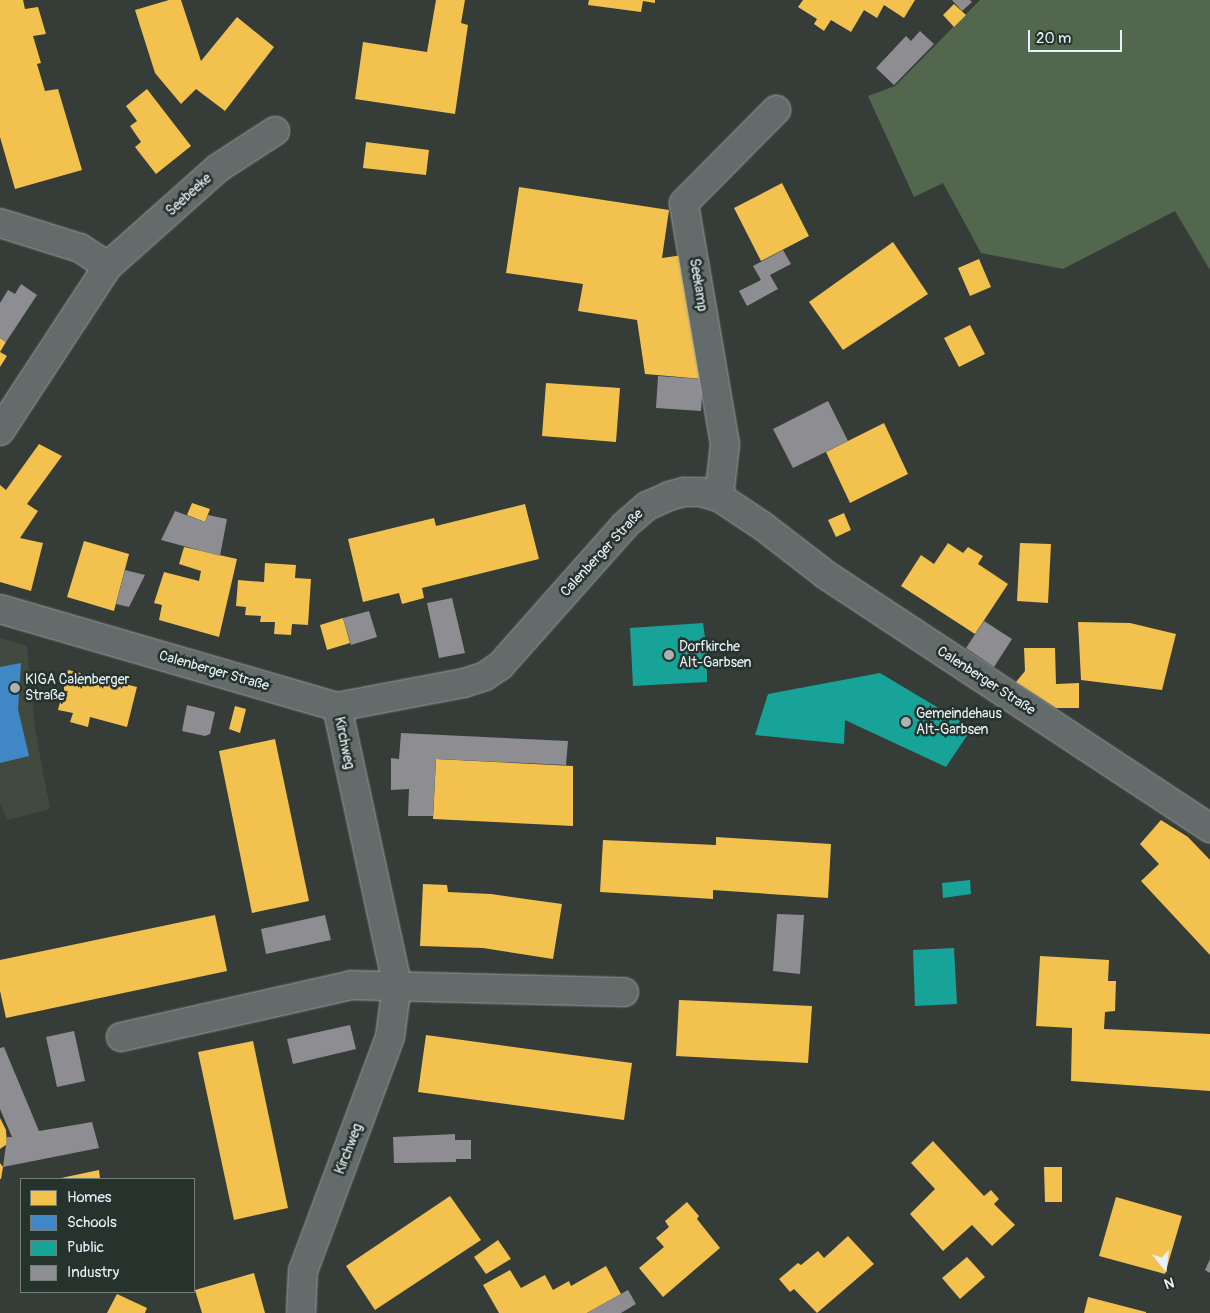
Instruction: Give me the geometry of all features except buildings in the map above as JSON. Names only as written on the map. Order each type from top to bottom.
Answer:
[{"type":"street","name":"Seekamp","points":[[719,497],[725,444],[684,203],[776,110]]},
{"type":"street","name":"Seebeeke","points":[[0,431],[108,266],[218,168],[275,131]]},
{"type":"street","points":[[0,223],[80,248],[108,266]]},
{"type":"street","name":"Calenberger Straße","points":[[0,609],[336,707],[464,683],[485,676],[500,666],[625,525],[647,506],[669,496],[684,492],[701,492],[719,497],[764,527],[826,575],[1210,828]]},
{"type":"street","name":"Kirchweg","points":[[301,1313],[303,1271],[390,1037],[397,984],[336,707]]},
{"type":"street","points":[[121,1037],[351,984],[624,992]]},
{"type":"shaded area","name":"KIGA Calenberger Straße","points":[[0,638],[27,646],[35,729],[50,809],[7,820],[0,803]]},
{"type":"green space","points":[[980,0],[1210,0],[1210,270],[1175,211],[1063,269],[981,253],[943,183],[914,197],[868,96],[895,86]]},
{"type":"place","name":"Dorfkirche Alt-Garbsen","points":[[669,655]]},
{"type":"place","name":"KIGA Calenberger Straße","points":[[15,688]]},
{"type":"place","name":"Gemeindehaus Alt-Garbsen","points":[[906,722]]}]
